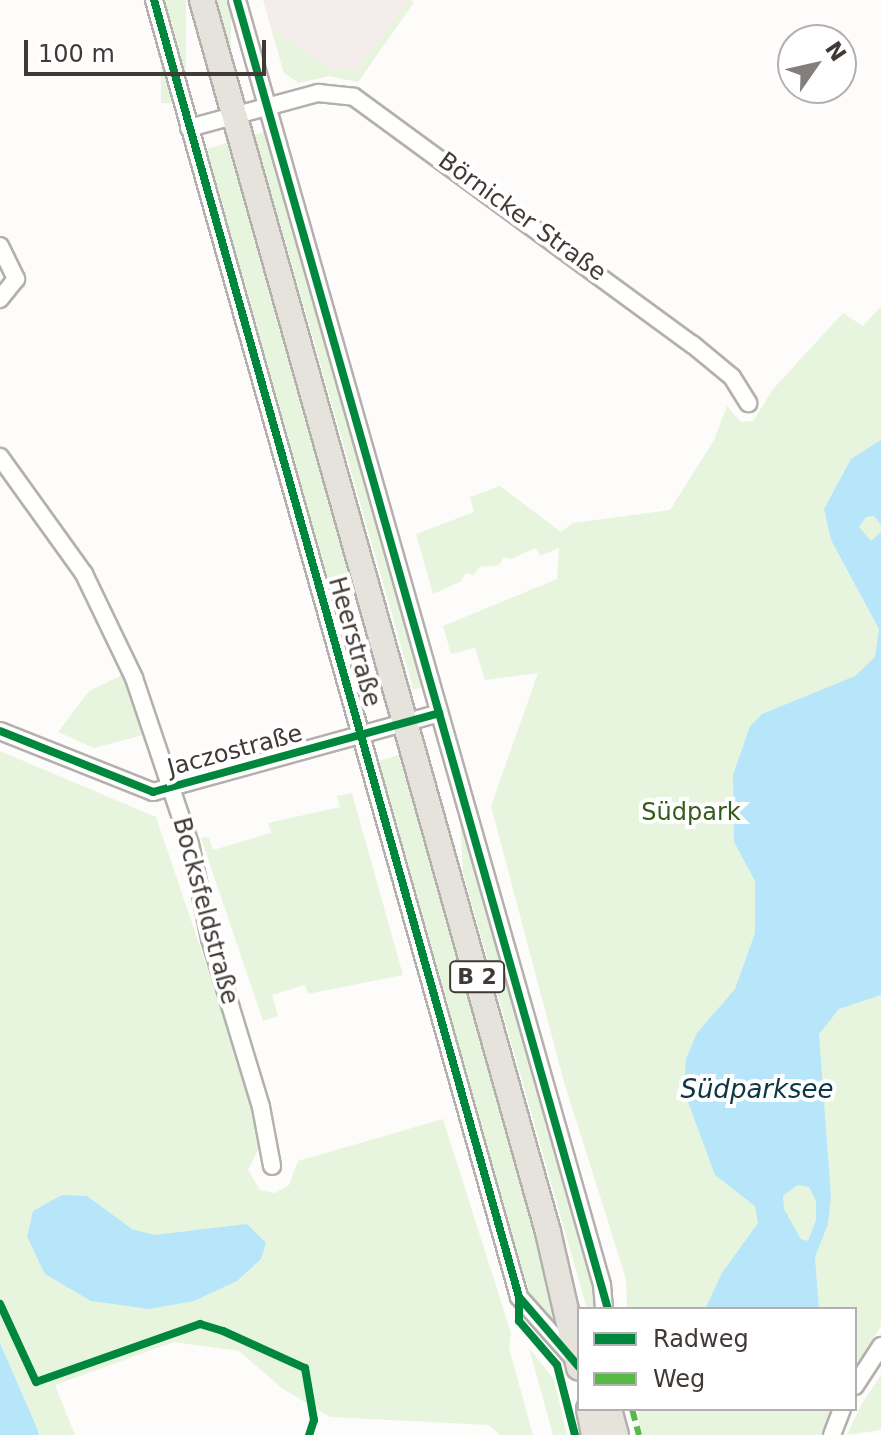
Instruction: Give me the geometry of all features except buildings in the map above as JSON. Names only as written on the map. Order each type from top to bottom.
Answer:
[{"type":"main road","name":"Heerstraße","points":[[202,0],[548,1232],[577,1356]]},
{"type":"main road","name":"Heerstraße","points":[[548,1232],[577,1311]]},
{"type":"main road","points":[[589,1411],[594,1435]]},
{"type":"main road","points":[[610,1411],[616,1435]]},
{"type":"street","name":"Heerstraße","points":[[154,0],[519,1297],[577,1363]]},
{"type":"street","points":[[237,0],[602,1285],[604,1307]]},
{"type":"street","name":"Börnicker Straße","points":[[267,106],[318,93],[343,94],[367,104],[692,344],[732,377],[748,403]]},
{"type":"street","points":[[189,128],[267,106]]},
{"type":"street","points":[[0,246],[15,273],[15,283],[0,299]]},
{"type":"street","name":"Bocksfeldstraße","points":[[0,457],[63,541],[102,606],[134,678],[196,866],[218,970],[256,1085],[272,1166]]},
{"type":"street","name":"Jaczostraße","points":[[0,731],[153,792],[172,790],[439,713]]},
{"type":"street","points":[[857,1383],[881,1346]]},
{"type":"street","points":[[832,1435],[841,1411]]},
{"type":"shaded area","points":[[263,0],[414,2],[358,82],[329,76],[299,83],[284,73]]},
{"type":"green space","points":[[161,0],[186,0],[186,103],[161,103]]},
{"type":"green space","points":[[217,0],[231,0],[231,87],[217,87]]},
{"type":"green space","points":[[409,0],[414,2],[358,82],[329,76],[299,83],[284,73],[271,28],[336,72],[342,65],[354,73]]},
{"type":"green space","points":[[268,131],[427,686],[414,690],[255,135]]},
{"type":"green space","points":[[227,143],[348,573],[356,628],[350,631],[367,691],[358,698],[203,150]]},
{"type":"green space","name":"Südpark","points":[[881,306],[881,1326],[857,1364],[857,1307],[627,1307],[626,1279],[564,1082],[491,806],[538,673],[485,680],[475,648],[451,654],[443,626],[557,579],[559,548],[540,556],[536,548],[511,559],[504,557],[499,565],[479,567],[474,575],[466,573],[460,582],[433,594],[416,534],[474,512],[470,497],[500,486],[561,532],[573,523],[670,510],[714,440],[727,406],[741,422],[753,421],[773,389],[843,313],[863,326]]},
{"type":"green space","points":[[122,675],[143,735],[94,748],[58,732],[89,691]]},
{"type":"green space","points":[[0,751],[156,817],[249,1091],[259,1148],[248,1170],[260,1190],[275,1193],[289,1185],[298,1161],[443,1119],[511,1333],[509,1348],[533,1435],[500,1435],[489,1425],[330,1417],[283,1389],[239,1351],[174,1342],[55,1385],[75,1435],[39,1435],[0,1343]]},
{"type":"green space","points":[[399,755],[558,1316],[552,1325],[525,1296],[375,762]]},
{"type":"green space","points":[[352,793],[403,975],[308,994],[305,985],[272,995],[278,1016],[263,1021],[201,838],[209,837],[213,850],[271,833],[268,823],[340,807],[337,796]]},
{"type":"green space","points":[[460,818],[596,1293],[597,1307],[586,1307],[463,873]]},
{"type":"green space","points":[[529,1348],[554,1379],[567,1435],[553,1435]]},
{"type":"green space","points":[[881,1375],[881,1430],[847,1435],[861,1405]]},
{"type":"green space","points":[[639,1411],[830,1411],[830,1435],[639,1435]]},
{"type":"water","name":"Südparksee","points":[[881,440],[881,525],[874,516],[866,517],[859,527],[871,541],[881,532],[881,995],[839,1009],[819,1034],[831,1196],[828,1224],[815,1257],[819,1307],[706,1307],[722,1273],[758,1223],[755,1206],[715,1175],[684,1091],[686,1059],[697,1033],[735,989],[755,933],[755,881],[734,842],[733,775],[750,726],[762,714],[855,676],[875,657],[879,629],[831,540],[824,509],[851,459]],"holes":[[[797,1185],[809,1187],[816,1201],[816,1220],[808,1241],[801,1239],[784,1209],[783,1196]]]},
{"type":"water","points":[[62,1195],[87,1196],[132,1229],[154,1235],[247,1224],[266,1243],[261,1259],[237,1281],[194,1301],[149,1309],[91,1301],[45,1274],[27,1237],[33,1211]]},
{"type":"water","points":[[0,1343],[36,1426],[39,1435],[0,1435]]},
{"type":"marked path","points":[[633,1411],[639,1435]]},
{"type":"cycle path","points":[[154,0],[519,1297],[577,1365]]},
{"type":"cycle path","points":[[237,0],[607,1307]]},
{"type":"cycle path","points":[[0,731],[153,792],[439,713]]},
{"type":"cycle path","points":[[519,1297],[519,1321],[557,1365],[575,1435]]},
{"type":"cycle path","points":[[0,1304],[36,1382],[200,1324],[223,1331],[305,1368],[314,1420],[309,1435]]}]
